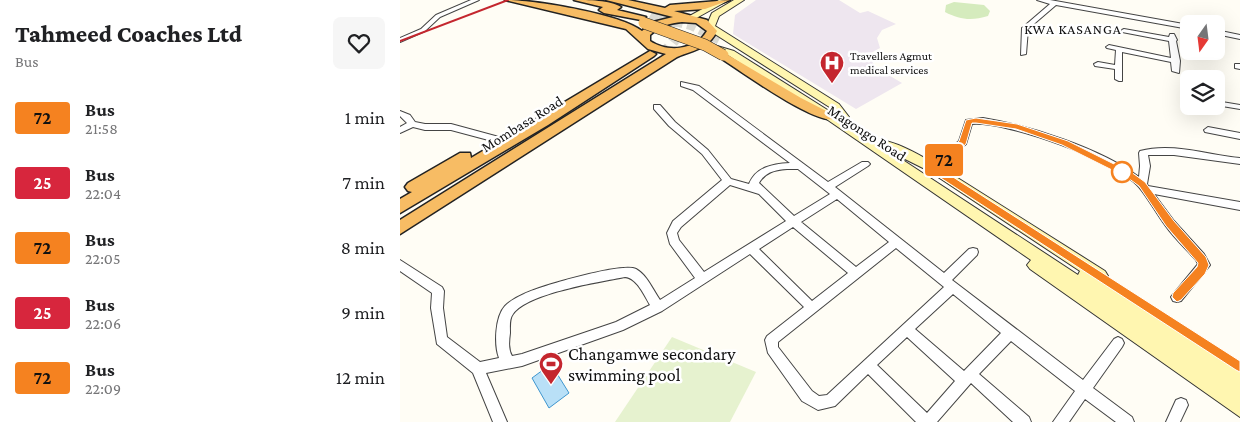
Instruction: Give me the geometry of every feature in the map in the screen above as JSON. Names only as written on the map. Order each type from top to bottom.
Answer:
[{"type":"highway","points":[[510,0],[602,19],[630,27],[650,48]]},
{"type":"highway","points":[[400,228],[673,55],[691,48],[710,37],[712,31],[705,23],[688,19],[535,0]]},
{"type":"highway","points":[[556,0],[647,15],[725,0]]},
{"type":"highway","points":[[579,0],[647,15]]},
{"type":"highway","points":[[610,0],[647,15],[723,55],[796,101],[829,116]]},
{"type":"highway","points":[[650,48],[649,29],[657,24],[688,19]]},
{"type":"highway","points":[[400,194],[613,69],[637,52],[650,48],[661,50],[691,48]]},
{"type":"highway","name":"Mombasa Road","points":[[400,207],[543,122],[650,48]]},
{"type":"highway","name":"Mombasa Road","points":[[400,218],[650,48]]},
{"type":"main road","points":[[688,19],[725,0]]},
{"type":"main road","points":[[710,27],[715,16],[738,1]]},
{"type":"main road","points":[[723,31],[726,15],[738,1]]},
{"type":"main road","name":"Magongo Road","points":[[710,27],[723,31],[842,117],[886,145],[965,203],[1240,377]]},
{"type":"main road","name":"Magongo Road","points":[[691,48],[710,46],[731,53],[862,139]]},
{"type":"main road","points":[[862,139],[965,203],[1240,392]]},
{"type":"main road","points":[[862,139],[874,155],[1240,407]]},
{"type":"main road","points":[[886,145],[907,153],[933,168],[1240,366]]},
{"type":"street","points":[[400,40],[423,30],[438,16],[476,0]]},
{"type":"street","points":[[1040,0],[1180,26]]},
{"type":"street","points":[[1023,54],[1024,28],[1054,3]]},
{"type":"street","points":[[1170,24],[1174,40],[1176,71]]},
{"type":"street","points":[[1124,31],[1174,40]]},
{"type":"street","points":[[1225,34],[1240,37]]},
{"type":"street","points":[[1109,47],[1176,61]]},
{"type":"street","points":[[1119,49],[1119,79]]},
{"type":"street","points":[[1098,64],[1119,68]]},
{"type":"street","points":[[684,84],[696,88],[832,190],[1010,333],[1127,422]]},
{"type":"street","points":[[1225,104],[1240,107]]},
{"type":"street","points":[[657,107],[672,124],[705,152],[728,181],[760,191]]},
{"type":"street","points":[[400,113],[407,117],[412,124],[424,127],[451,127],[496,139]]},
{"type":"street","points":[[933,168],[963,142],[969,122],[976,120],[1017,127],[1065,143],[1144,187],[1240,206]]},
{"type":"street","points":[[400,130],[412,124]]},
{"type":"street","points":[[1208,130],[1240,136]]},
{"type":"street","points":[[1177,297],[1204,265],[1144,187],[1145,157],[1143,153],[1149,150],[1240,161]]},
{"type":"street","points":[[478,369],[522,360],[619,326],[658,307],[793,221],[865,164]]},
{"type":"street","points":[[800,166],[772,167],[754,181],[760,191],[793,221],[856,273]]},
{"type":"street","points":[[702,279],[674,241],[672,232],[677,224],[728,181]]},
{"type":"street","points":[[896,242],[774,336],[771,344],[807,396],[818,403],[825,404],[906,329],[973,252]]},
{"type":"street","points":[[751,248],[812,308]]},
{"type":"street","points":[[400,265],[438,291],[437,308],[441,340],[478,369],[500,422]]},
{"type":"street","points":[[510,362],[505,357],[502,348],[507,314],[516,305],[535,296],[579,282],[625,272],[633,273],[643,283],[658,307]]},
{"type":"street","points":[[906,329],[1024,422]]},
{"type":"street","points":[[868,365],[927,422],[1010,333]]},
{"type":"street","points":[[1060,422],[1086,390],[1118,343]]},
{"type":"street","points":[[1173,422],[1181,405]]},
{"type":"shaded area","points":[[756,0],[839,0],[860,13],[868,11],[896,24],[882,30],[877,38],[880,48],[869,54],[875,67],[902,83],[856,109],[733,34],[735,15]]},
{"type":"green space","points":[[954,2],[984,5],[990,11],[988,16],[982,18],[956,17],[945,12],[946,5]]},
{"type":"green space","points":[[672,337],[756,372],[730,422],[615,422]]},
{"type":"water","name":"Changamwe secondary swimming pool","points":[[551,364],[569,393],[549,408],[532,378]]},
{"type":"tunnel","points":[[651,14],[675,27],[676,38],[662,56]]},
{"type":"tunnel","points":[[661,18],[692,26],[719,40]]},
{"type":"railway","points":[[400,41],[508,0]]},
{"type":"bus line","name":"72","points":[[1177,297],[1204,265],[1202,260],[1170,224],[1142,184],[1131,176],[1065,143],[1017,127],[976,120],[969,122],[967,136],[963,142],[933,168],[1240,366]]},
{"type":"place","name":"Travellers Agmut medical services","points":[[832,84]]},
{"type":"place","name":"Changamwe secondary swimming pool","points":[[551,385]]},
{"type":"district","name":"KWA KASANGA","points":[[1073,29]]}]
